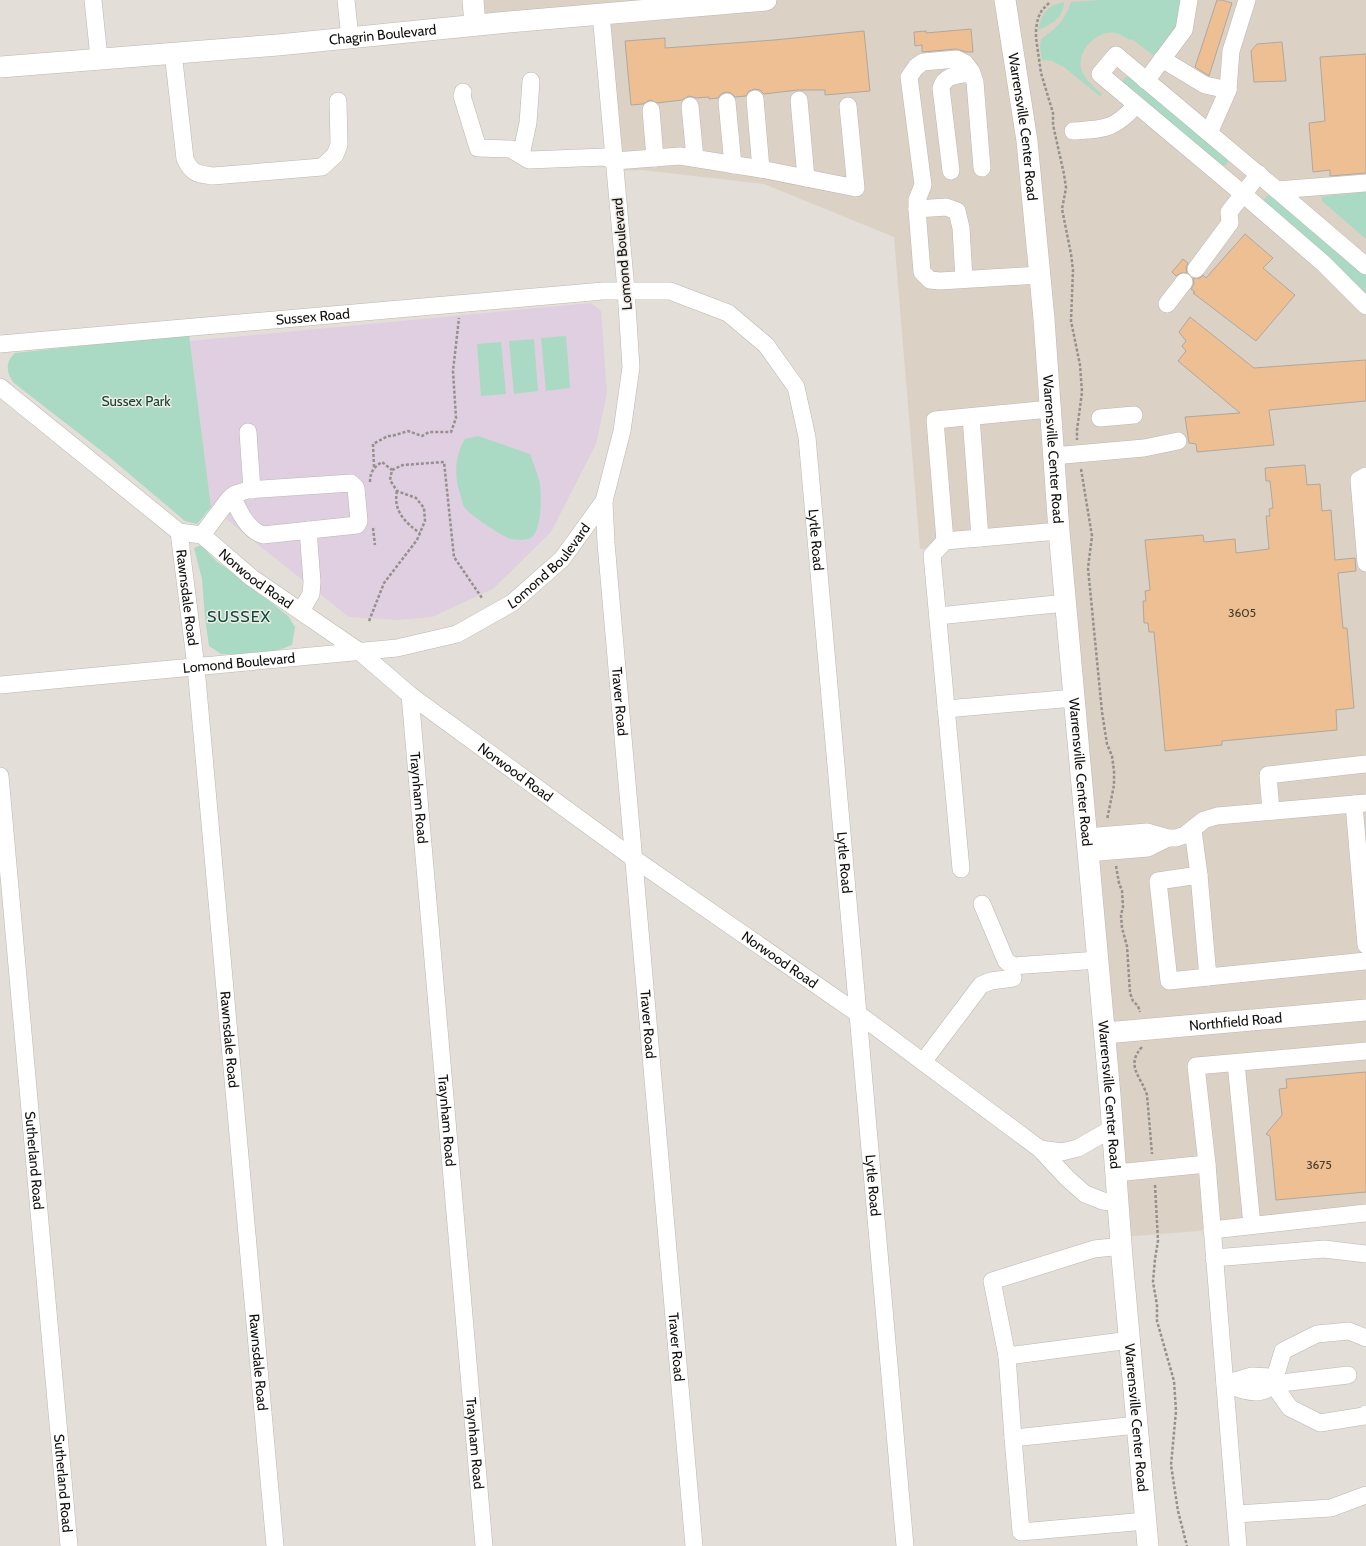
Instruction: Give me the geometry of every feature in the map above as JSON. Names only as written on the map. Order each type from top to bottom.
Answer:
[{"type":"main road","points":[[473,0],[475,26]]},
{"type":"main road","name":"Chagrin Boulevard","points":[[0,67],[350,38],[766,0]]},
{"type":"main road","name":"Warrensville Center Road","points":[[1005,0],[1027,141],[1040,274],[1059,531],[1105,1033],[1118,1203],[1148,1546]]},
{"type":"main road","name":"Northfield Road","points":[[1105,1033],[1366,1010]]},
{"type":"street","points":[[93,0],[99,58]]},
{"type":"street","points":[[346,0],[350,38]]},
{"type":"street","points":[[1146,80],[1184,30],[1189,0]]},
{"type":"street","points":[[1209,133],[1228,90],[1231,51],[1247,0]]},
{"type":"street","name":"Lomond Boulevard","points":[[0,685],[397,648],[457,634],[512,603],[562,559],[604,501],[622,432],[632,367],[601,14]]},
{"type":"street","points":[[173,52],[185,158],[190,169],[199,174],[213,176],[322,167],[335,155],[339,144],[338,100]]},
{"type":"street","points":[[1366,266],[1116,56],[1100,74],[1323,263],[1366,306]]},
{"type":"street","points":[[982,168],[975,82],[972,73],[965,63],[957,59],[924,62],[916,67],[910,77],[923,185],[917,200],[922,272],[930,280],[940,281],[1040,274]]},
{"type":"street","points":[[1162,59],[1205,85],[1228,90]]},
{"type":"street","points":[[950,171],[942,88],[943,82],[947,78],[972,73]]},
{"type":"street","points":[[521,155],[528,123],[531,81]]},
{"type":"street","points":[[463,92],[462,96],[478,148],[511,149],[529,160],[604,157],[615,161],[680,156],[761,169],[856,188],[848,106]]},
{"type":"street","points":[[755,99],[761,169]]},
{"type":"street","points":[[799,100],[806,178]]},
{"type":"street","points":[[727,102],[733,164]]},
{"type":"street","points":[[1073,131],[1103,128],[1114,125],[1128,114],[1136,105]]},
{"type":"street","points":[[690,106],[695,158]]},
{"type":"street","points":[[651,110],[655,158]]},
{"type":"street","points":[[1196,269],[1230,223],[1229,212],[1258,174]]},
{"type":"street","points":[[1277,190],[1366,183]]},
{"type":"street","points":[[917,209],[946,207],[957,211],[961,228],[964,279]]},
{"type":"street","points":[[1167,304],[1184,282]]},
{"type":"street","name":"Sussex Road","points":[[0,344],[626,290]]},
{"type":"street","name":"Lytle Road","points":[[626,290],[670,291],[728,313],[766,345],[796,387],[807,437],[905,1546]]},
{"type":"street","points":[[0,387],[180,532],[202,535],[232,496],[235,494],[252,490],[352,483],[356,488],[359,523],[263,535],[257,533],[244,518],[232,496]]},
{"type":"street","points":[[945,541],[936,420],[1050,410]]},
{"type":"street","points":[[1100,418],[1134,415]]},
{"type":"street","points":[[971,417],[980,538]]},
{"type":"street","points":[[248,432],[252,490]]},
{"type":"street","points":[[1053,456],[1144,448],[1178,441]]},
{"type":"street","points":[[1366,476],[1359,480],[1366,563]]},
{"type":"street","name":"Traver Road","points":[[604,501],[606,543],[633,858],[694,1546]]},
{"type":"street","points":[[301,611],[311,594],[312,582],[308,530]]},
{"type":"street","points":[[961,869],[932,555],[945,541],[1059,531]]},
{"type":"street","name":"Rawnsdale Road","points":[[180,532],[196,667],[275,1546]]},
{"type":"street","name":"Norwood Road","points":[[202,535],[252,578],[360,652],[410,695],[633,858],[857,1013],[1040,1149],[1067,1178],[1085,1194],[1103,1201],[1118,1203]]},
{"type":"street","points":[[938,616],[1066,603]]},
{"type":"street","name":"Traynham Road","points":[[410,695],[484,1546]]},
{"type":"street","points":[[946,709],[1074,698]]},
{"type":"street","points":[[1271,811],[1268,775],[1366,764]]},
{"type":"street","name":"Sutherland Road","points":[[0,776],[69,1546]]},
{"type":"street","points":[[1087,845],[1146,832],[1168,838],[1185,835],[1193,830],[1200,822],[1216,816],[1360,803],[1366,945]]},
{"type":"street","points":[[1193,830],[1199,875],[1208,977]]},
{"type":"street","points":[[1199,875],[1158,881],[1169,981],[1366,962]]},
{"type":"street","points":[[982,904],[1006,961],[1013,966],[1098,960]]},
{"type":"street","points":[[923,1062],[981,985],[991,981],[1013,978]]},
{"type":"street","points":[[1238,1546],[1207,1164],[1196,1066],[1366,1051]]},
{"type":"street","points":[[1236,1063],[1252,1225]]},
{"type":"street","name":"Norwood Road","points":[[1040,1149],[1062,1152],[1078,1148],[1113,1128]]},
{"type":"street","points":[[1116,1173],[1207,1164]]},
{"type":"street","points":[[1212,1230],[1366,1213]]},
{"type":"street","points":[[1122,1246],[1094,1249],[992,1281],[1007,1356],[1021,1532],[1146,1521]]},
{"type":"street","points":[[1214,1258],[1324,1249],[1366,1254]]},
{"type":"street","points":[[1225,1384],[1251,1392],[1268,1390],[1273,1384],[1283,1351],[1317,1334],[1349,1331],[1366,1338]]},
{"type":"street","points":[[1007,1356],[1130,1340]]},
{"type":"street","points":[[1273,1384],[1348,1376]]},
{"type":"street","points":[[1273,1384],[1290,1408],[1320,1423],[1364,1416],[1366,1414]]},
{"type":"street","points":[[1013,1438],[1137,1425]]},
{"type":"street","points":[[1236,1514],[1330,1508],[1366,1495]]},
{"type":"path","points":[[1049,3],[1042,10],[1038,18],[1036,38],[1041,73],[1053,113],[1053,125],[1066,188],[1062,209],[1073,270],[1071,321],[1080,365],[1082,392],[1077,437]]},
{"type":"path","points":[[370,484],[370,476],[374,467],[373,444],[388,436],[408,431],[422,436],[430,432],[451,432],[456,418],[453,371],[459,317]]},
{"type":"path","points":[[374,467],[382,462],[392,470]]},
{"type":"path","points":[[392,470],[403,465],[444,462],[454,557],[482,598]]},
{"type":"path","points":[[1081,468],[1091,530],[1088,568],[1102,712],[1107,744],[1112,756],[1114,771],[1114,785],[1107,821]]},
{"type":"path","points":[[369,620],[384,583],[417,540],[425,521],[424,508],[416,498],[397,491],[390,480],[392,470]]},
{"type":"path","points":[[397,491],[395,499],[397,511],[411,527],[420,533]]},
{"type":"path","points":[[373,522],[375,544]]},
{"type":"path","points":[[1115,860],[1119,884],[1122,891],[1122,928],[1127,946],[1130,993],[1133,1001],[1138,1006],[1140,1013]]},
{"type":"path","points":[[1142,1048],[1136,1053],[1134,1058],[1134,1066],[1136,1074],[1144,1086],[1147,1095],[1151,1152]]},
{"type":"path","points":[[1155,1185],[1158,1240],[1153,1282],[1157,1305],[1157,1321],[1174,1381],[1176,1411],[1171,1465],[1176,1498],[1187,1546]]},
{"type":"shaded area","points":[[473,0],[1366,0],[1366,1220],[1121,1237],[1059,537],[920,549],[894,237],[764,184],[642,170],[616,171],[601,15],[475,25]]},
{"type":"shaded area","points":[[591,303],[601,311],[607,393],[596,444],[551,532],[493,589],[432,617],[398,620],[349,617],[211,507],[190,341]]},
{"type":"green space","points":[[1101,0],[1183,0],[1177,26],[1158,59],[1132,39],[1130,40],[1116,33],[1102,35],[1089,43],[1082,56],[1082,71],[1088,81],[1102,94],[1101,97],[1064,67],[1052,61],[1042,60],[1040,47],[1041,39],[1060,24],[1071,2]]},
{"type":"green space","points":[[1064,2],[1062,12],[1056,20],[1048,26],[1038,30],[1041,19],[1046,11],[1053,6]]},
{"type":"green space","points":[[1129,76],[1228,157],[1228,162],[1226,165],[1220,167],[1123,86],[1123,79]]},
{"type":"green space","points":[[1366,192],[1366,239],[1322,201],[1322,197]]},
{"type":"green space","points":[[1268,195],[1273,195],[1366,274],[1366,293],[1263,201]]},
{"type":"green space","name":"Sussex Park","points":[[189,334],[211,507],[197,524],[185,521],[108,456],[14,383],[8,371],[8,364],[15,353]]},
{"type":"green space","points":[[566,336],[570,388],[546,391],[541,338]]},
{"type":"green space","points":[[534,339],[538,391],[514,394],[509,341]]},
{"type":"green space","points":[[501,342],[506,394],[481,396],[477,344]]},
{"type":"green space","points":[[478,436],[530,454],[539,480],[541,493],[538,526],[532,537],[525,540],[511,539],[480,521],[465,508],[457,482],[457,460],[461,446],[465,439]]},
{"type":"green space","points":[[201,545],[216,561],[241,578],[288,616],[295,627],[292,645],[265,655],[221,654],[209,646],[202,579],[194,548]]},
{"type":"building","points":[[1217,0],[1232,3],[1209,76],[1195,67]]},
{"type":"building","points":[[971,29],[973,52],[966,52],[956,49],[922,52],[922,45],[915,46],[914,32],[926,31],[926,33]]},
{"type":"building","points":[[864,31],[870,91],[825,95],[825,90],[798,90],[764,94],[760,90],[755,89],[749,91],[746,96],[735,97],[731,93],[726,92],[721,94],[718,98],[709,99],[709,97],[696,98],[689,96],[682,100],[657,103],[650,100],[643,104],[631,105],[625,41],[665,38],[665,48],[774,40]]},
{"type":"building","points":[[1282,42],[1286,81],[1254,82],[1251,51],[1257,44]]},
{"type":"building","points":[[1366,54],[1366,173],[1330,176],[1330,170],[1313,172],[1309,123],[1325,121],[1320,57]]},
{"type":"building","points":[[1245,234],[1273,258],[1263,268],[1295,295],[1256,341],[1193,293],[1195,292],[1191,289],[1194,284],[1193,278],[1200,278],[1203,275],[1206,278]]},
{"type":"building","points":[[1183,259],[1188,263],[1186,267],[1187,273],[1181,273],[1176,276],[1172,272]]},
{"type":"building","points":[[1190,317],[1254,368],[1366,360],[1366,401],[1269,410],[1274,445],[1197,452],[1196,444],[1189,443],[1185,417],[1240,413],[1178,361],[1186,351],[1182,346],[1186,341],[1179,332]]},
{"type":"building","points":[[1305,465],[1307,485],[1320,484],[1322,511],[1331,510],[1335,560],[1355,558],[1356,571],[1338,573],[1343,628],[1347,628],[1354,708],[1336,710],[1337,730],[1222,741],[1222,745],[1165,751],[1154,632],[1149,632],[1148,623],[1144,623],[1143,601],[1146,601],[1145,591],[1150,590],[1145,540],[1203,535],[1204,542],[1235,539],[1236,553],[1269,549],[1266,516],[1270,516],[1269,509],[1273,508],[1270,481],[1266,481],[1265,468]]},
{"type":"building","points":[[1366,1072],[1366,1192],[1276,1200],[1270,1136],[1266,1134],[1282,1115],[1279,1089],[1287,1088],[1286,1079]]},
{"type":"district","name":"SUSSEX","points":[[239,616]]}]
